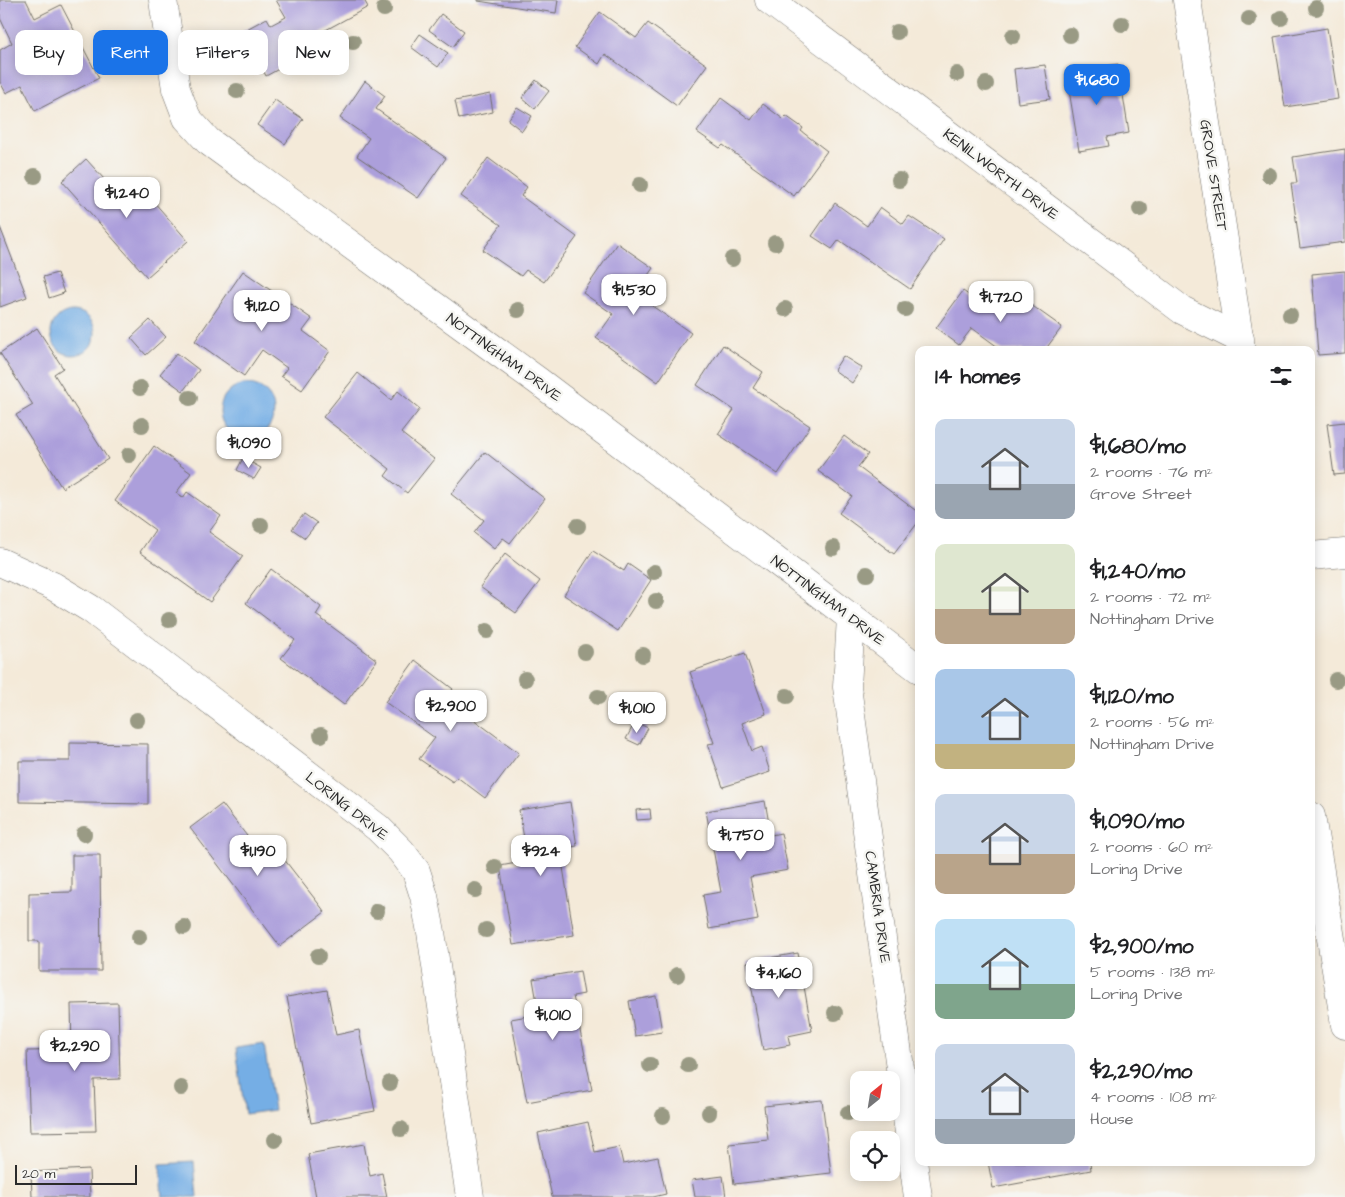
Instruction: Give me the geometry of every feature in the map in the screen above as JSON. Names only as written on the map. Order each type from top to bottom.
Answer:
[{"type":"street","name":"NOTTINGHAM DRIVE","points":[[163,0],[176,89],[187,118],[208,141],[538,381],[915,665]]},
{"type":"street","name":"KENILWORTH DRIVE","points":[[769,0],[1182,310],[1241,344]]},
{"type":"street","name":"GROVE STREET","points":[[1187,0],[1241,344]]},
{"type":"street","points":[[1315,556],[1345,553]]},
{"type":"street","name":"LORING DRIVE","points":[[0,562],[54,586],[91,610],[378,828],[401,851],[416,871],[432,932],[470,1197]]},
{"type":"street","name":"CAMBRIA DRIVE","points":[[851,617],[847,687],[918,1197]]},
{"type":"street","points":[[1315,841],[1345,1025]]},
{"type":"water","points":[[73,311],[85,315],[91,321],[95,333],[91,345],[85,351],[73,355],[61,351],[55,345],[51,333],[55,321],[61,315]]},
{"type":"water","points":[[247,384],[257,386],[266,392],[272,401],[274,411],[272,421],[266,430],[257,436],[247,438],[237,436],[228,430],[222,421],[220,411],[222,401],[228,392],[237,386]]},
{"type":"water","points":[[264,1044],[274,1110],[245,1114],[236,1048]]},
{"type":"water","points":[[194,1162],[197,1197],[163,1197],[160,1164]]},
{"type":"building","points":[[0,0],[26,0],[35,18],[61,5],[74,30],[15,30],[15,75],[83,75],[83,47],[93,66],[93,75],[97,75],[99,78],[35,111],[22,85],[6,93],[0,82],[0,50],[12,43],[0,18]]},
{"type":"building","points":[[276,0],[364,0],[368,7],[326,30],[278,30],[278,69],[268,75],[268,30],[245,30],[267,18],[271,25],[286,17]]},
{"type":"building","points":[[478,0],[558,0],[556,13]]},
{"type":"building","points":[[600,12],[636,38],[648,23],[707,65],[677,106],[605,54],[599,64],[575,47]]},
{"type":"building","points":[[441,14],[464,31],[453,47],[429,30]]},
{"type":"building","points":[[1327,28],[1338,99],[1285,107],[1274,37]]},
{"type":"building","points":[[420,34],[448,53],[438,67],[411,47]]},
{"type":"building","points":[[1118,64],[1129,133],[1107,137],[1109,146],[1079,151],[1066,72]]},
{"type":"building","points":[[1045,65],[1050,99],[1018,103],[1014,69]]},
{"type":"building","points":[[536,80],[549,91],[535,109],[522,98]]},
{"type":"building","points":[[365,81],[385,96],[376,109],[446,158],[418,198],[357,156],[369,138],[340,118]]},
{"type":"building","points":[[490,94],[493,112],[459,119],[455,101]]},
{"type":"building","points":[[721,98],[751,120],[763,104],[783,119],[786,116],[803,128],[801,131],[827,151],[794,196],[723,145],[720,148],[697,132]]},
{"type":"building","points":[[275,100],[303,119],[285,144],[257,125]]},
{"type":"building","points":[[517,107],[532,116],[522,131],[508,120]]},
{"type":"building","points":[[1345,149],[1345,242],[1300,248],[1291,183],[1297,183],[1293,157]]},
{"type":"building","points":[[488,158],[527,187],[521,196],[577,237],[544,282],[526,270],[521,276],[483,250],[501,225],[461,196]]},
{"type":"building","points":[[86,159],[122,199],[139,185],[188,241],[147,277],[62,181]]},
{"type":"building","points":[[835,203],[867,226],[880,207],[903,224],[909,216],[944,239],[910,289],[839,240],[832,249],[812,236]]},
{"type":"building","points":[[0,227],[27,297],[0,307]]},
{"type":"building","points":[[617,243],[653,268],[635,294],[691,333],[658,382],[596,338],[613,314],[583,293]]},
{"type":"building","points":[[243,271],[312,319],[303,331],[330,351],[302,390],[281,376],[287,368],[262,350],[244,376],[195,341]]},
{"type":"building","points":[[1345,271],[1345,353],[1318,355],[1312,274]]},
{"type":"building","points":[[57,273],[64,293],[49,298],[43,277]]},
{"type":"building","points":[[1006,287],[1062,327],[1048,346],[997,346],[972,328],[959,345],[936,328],[963,291],[990,310]]},
{"type":"building","points":[[150,320],[166,337],[146,355],[131,338]]},
{"type":"building","points":[[37,328],[63,368],[54,374],[108,459],[62,488],[16,415],[33,405],[0,353]]},
{"type":"building","points":[[723,345],[763,372],[753,388],[810,426],[778,474],[718,434],[734,410],[697,385]]},
{"type":"building","points":[[177,353],[199,370],[183,391],[160,374]]},
{"type":"building","points":[[843,356],[862,368],[852,383],[834,370]]},
{"type":"building","points":[[358,373],[391,400],[398,391],[420,409],[401,433],[434,459],[407,493],[385,476],[390,469],[323,417]]},
{"type":"building","points":[[1345,422],[1345,474],[1334,475],[1327,424]]},
{"type":"building","points":[[844,436],[868,454],[858,467],[915,510],[915,526],[894,554],[839,513],[852,496],[818,471]]},
{"type":"building","points":[[154,446],[191,473],[176,493],[183,498],[187,492],[221,516],[209,532],[243,556],[210,602],[140,552],[155,530],[115,501]]},
{"type":"building","points":[[485,452],[545,499],[510,543],[503,538],[494,549],[474,533],[484,520],[451,494]]},
{"type":"building","points":[[243,458],[261,468],[254,479],[237,470]]},
{"type":"building","points":[[304,514],[317,523],[305,538],[292,529]]},
{"type":"building","points":[[593,551],[624,571],[628,564],[651,580],[618,631],[564,595]]},
{"type":"building","points":[[505,554],[540,581],[516,613],[480,587]]},
{"type":"building","points":[[271,569],[321,607],[316,615],[377,660],[344,705],[281,658],[295,640],[246,603]]},
{"type":"building","points":[[745,653],[766,714],[742,723],[752,751],[762,747],[770,772],[723,787],[708,744],[714,743],[690,672]]},
{"type":"building","points":[[415,660],[453,689],[446,699],[519,753],[485,798],[457,777],[453,782],[419,759],[435,738],[385,702]]},
{"type":"building","points":[[635,722],[648,728],[639,745],[626,739]]},
{"type":"building","points":[[70,743],[148,744],[148,804],[19,802],[19,761],[70,761]]},
{"type":"building","points":[[765,801],[771,835],[781,833],[788,870],[750,877],[758,920],[709,929],[703,895],[721,892],[706,811]]},
{"type":"building","points":[[570,802],[577,846],[560,849],[574,935],[513,945],[500,866],[528,861],[519,810]]},
{"type":"building","points":[[222,804],[268,863],[280,854],[325,912],[280,946],[190,828]]},
{"type":"building","points":[[650,809],[651,819],[637,820],[636,810]]},
{"type":"building","points":[[72,855],[100,855],[101,971],[39,971],[39,941],[29,941],[29,893],[72,892]]},
{"type":"building","points":[[798,953],[812,1031],[788,1036],[790,1045],[763,1050],[747,962]]},
{"type":"building","points":[[580,971],[584,994],[573,996],[592,1090],[527,1102],[511,1019],[539,1014],[533,979]]},
{"type":"building","points":[[327,990],[336,1035],[359,1030],[375,1111],[311,1123],[287,997]]},
{"type":"building","points":[[656,996],[662,1032],[635,1036],[629,1001]]},
{"type":"building","points":[[118,1003],[120,1079],[94,1080],[96,1131],[30,1132],[27,1051],[72,1050],[71,1004]]},
{"type":"building","points":[[822,1100],[831,1173],[734,1184],[729,1144],[768,1140],[764,1106]]},
{"type":"building","points":[[588,1122],[595,1152],[619,1147],[623,1164],[658,1157],[666,1194],[653,1197],[552,1197],[538,1133]]},
{"type":"building","points":[[364,1144],[370,1176],[382,1173],[387,1197],[316,1197],[308,1154]]},
{"type":"building","points":[[989,1166],[1090,1166],[1091,1170],[993,1188]]},
{"type":"building","points":[[89,1169],[90,1197],[32,1197],[31,1172]]},
{"type":"building","points":[[723,1176],[726,1197],[695,1197],[692,1180]]}]
